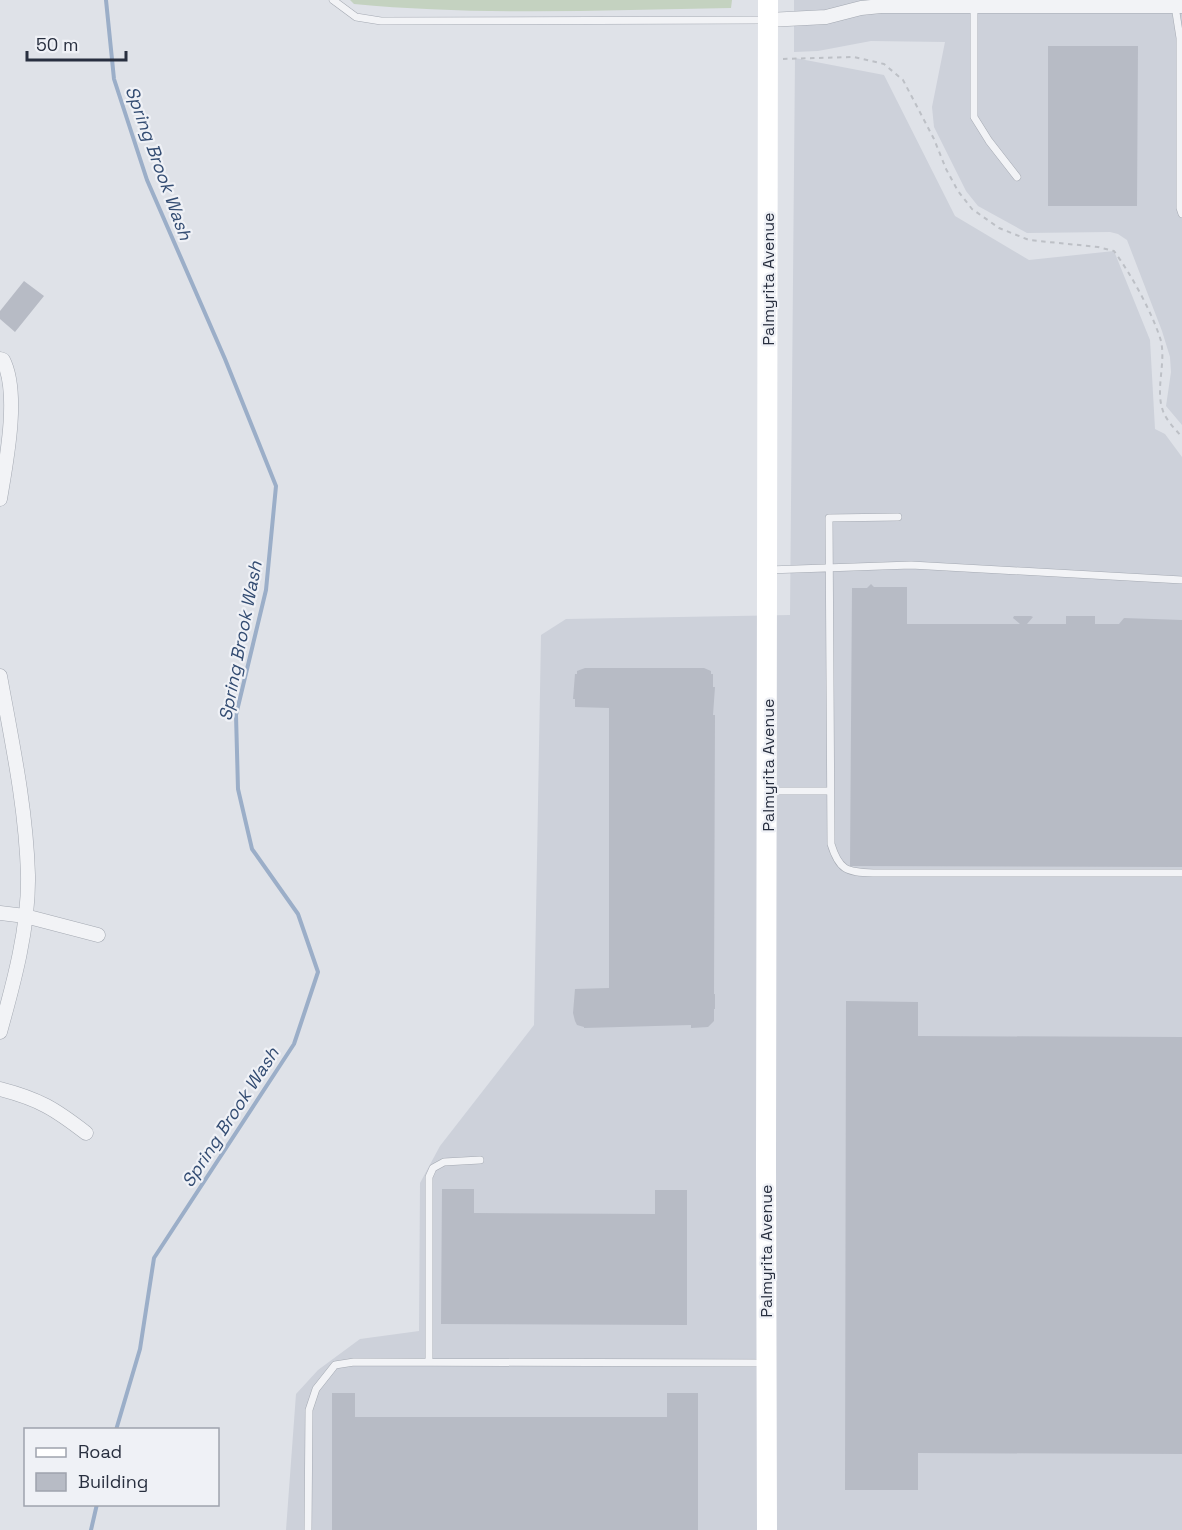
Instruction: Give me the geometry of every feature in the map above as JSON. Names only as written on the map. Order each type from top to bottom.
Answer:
[{"type":"street","name":"Palmyrita Avenue","points":[[767,1530],[768,0]]},
{"type":"street","points":[[768,20],[826,17],[861,8],[881,6],[1178,6]]},
{"type":"street","points":[[0,499],[10,440],[10,380],[4,364]]},
{"type":"street","points":[[0,676],[22,795],[28,877],[25,916],[12,987],[0,1032]]},
{"type":"street","points":[[0,913],[25,916],[98,935]]},
{"type":"street","points":[[0,1089],[26,1096],[55,1109],[86,1133]]},
{"type":"lane","points":[[333,0],[356,17],[381,21],[768,20]]},
{"type":"lane","points":[[974,6],[974,117],[1017,177]]},
{"type":"lane","points":[[1178,6],[1182,214]]},
{"type":"lane","points":[[898,517],[829,518],[831,844],[837,862],[853,872],[1182,873]]},
{"type":"lane","points":[[768,570],[911,565],[1182,580]]},
{"type":"lane","points":[[768,791],[830,791]]},
{"type":"lane","points":[[429,1362],[429,1176],[433,1168],[444,1162],[480,1160]]},
{"type":"lane","points":[[308,1530],[309,1410],[316,1389],[330,1370],[342,1362],[766,1364]]},
{"type":"path","points":[[768,59],[854,57],[884,64],[903,80],[934,139],[946,169],[958,191],[972,209],[999,228],[1029,240],[1087,245],[1114,251],[1134,282],[1161,342],[1163,410],[1182,437]]},
{"type":"shaded area","points":[[794,0],[1182,0],[1182,425],[1166,406],[1171,372],[1170,357],[1127,240],[1110,232],[1027,233],[978,206],[966,191],[934,127],[932,107],[945,42],[871,41],[818,51],[794,52]]},
{"type":"shaded area","points":[[795,58],[884,75],[955,216],[1029,260],[1114,251],[1150,340],[1155,429],[1165,434],[1182,457],[1182,1530],[286,1530],[296,1394],[318,1370],[360,1339],[419,1331],[420,1183],[440,1146],[534,1025],[541,635],[566,619],[790,615]]},
{"type":"green space","points":[[350,0],[732,0],[731,8],[495,11],[401,8],[354,4]]},
{"type":"building","points":[[1048,46],[1138,46],[1137,206],[1048,206]]},
{"type":"building","points":[[24,281],[44,296],[15,332],[0,319],[0,311]]},
{"type":"building","points":[[871,584],[874,587],[907,587],[907,624],[1020,624],[1013,618],[1014,616],[1033,617],[1027,624],[1066,624],[1066,616],[1095,616],[1095,624],[1119,624],[1124,618],[1182,620],[1182,867],[850,866],[852,588],[867,588]]},
{"type":"building","points":[[585,668],[704,668],[713,674],[713,687],[715,687],[713,715],[715,715],[715,1009],[714,1021],[708,1027],[691,1028],[691,1025],[584,1028],[577,1025],[575,1021],[573,1013],[575,989],[609,988],[609,708],[575,707],[575,699],[573,699],[575,674]]},
{"type":"building","points":[[846,1001],[918,1002],[918,1036],[1182,1037],[1182,1454],[918,1453],[918,1490],[845,1490]]},
{"type":"building","points":[[442,1189],[474,1189],[474,1213],[655,1214],[655,1190],[687,1190],[687,1325],[441,1324]]},
{"type":"building","points":[[332,1393],[355,1393],[355,1417],[667,1417],[667,1393],[698,1393],[698,1530],[332,1530]]},
{"type":"waterway","name":"Spring Brook Wash","points":[[106,0],[114,79],[147,180],[225,359],[276,486],[266,590],[236,715],[238,789],[252,849],[298,914],[318,972],[294,1044],[154,1258],[140,1349],[117,1428]]},
{"type":"waterway","name":"Spring Brook Wash","points":[[91,1530],[97,1506]]}]
